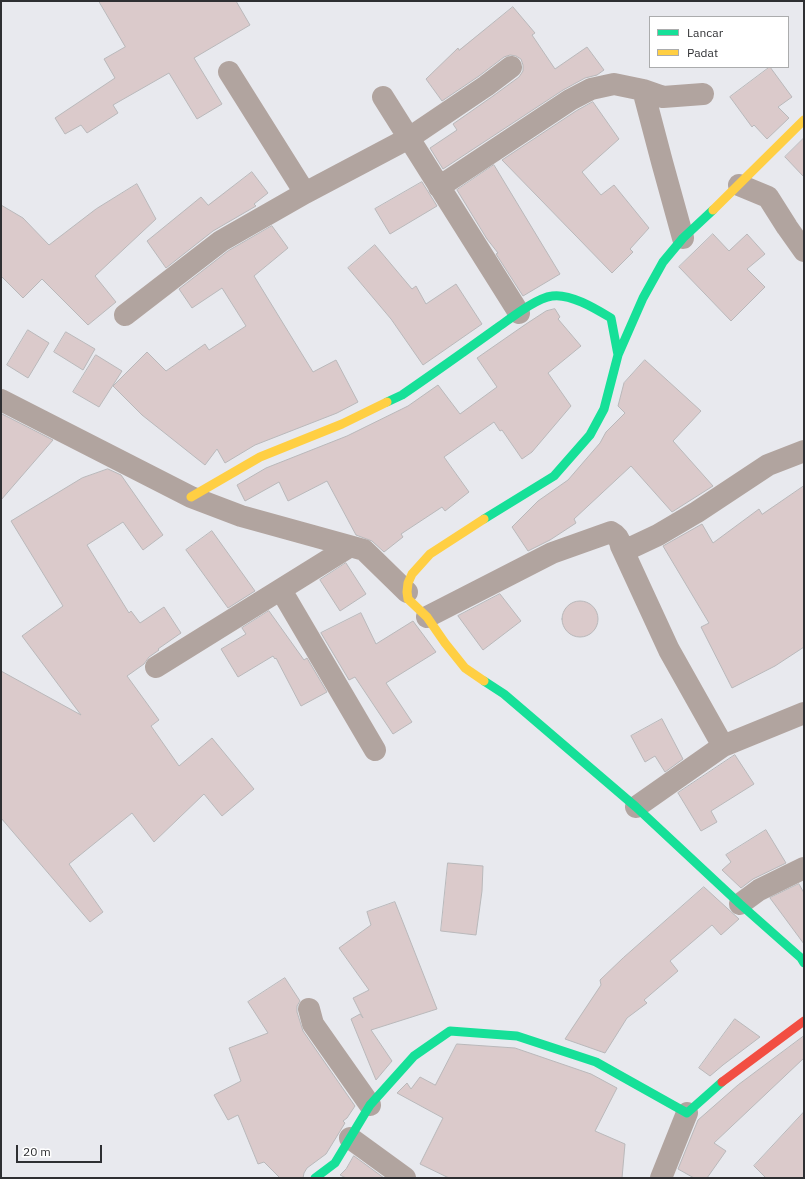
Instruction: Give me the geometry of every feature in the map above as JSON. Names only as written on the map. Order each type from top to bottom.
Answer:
[{"type":"street","points":[[125,314],[221,241],[305,193],[409,138],[486,86],[511,67]]},
{"type":"street","points":[[229,72],[305,193]]},
{"type":"street","points":[[439,187],[570,100],[591,90],[614,84],[643,90],[663,97],[704,94]]},
{"type":"street","points":[[643,90],[683,238]]},
{"type":"street","points":[[384,97],[519,313]]},
{"type":"street","points":[[804,120],[683,238],[664,262],[644,298],[618,355],[604,409],[590,435],[576,452],[554,476],[497,510],[430,554],[412,574],[408,583],[407,592],[408,599],[427,617],[444,643],[465,668],[504,694],[636,807],[740,904],[802,958],[804,963]]},
{"type":"street","points":[[738,185],[768,197],[804,251]]},
{"type":"street","points":[[191,497],[260,457],[342,424],[402,395],[519,313],[541,300],[552,296],[565,297],[588,305],[611,318],[618,355]]},
{"type":"street","points":[[1,400],[191,497],[241,516],[364,550],[407,592]]},
{"type":"street","points":[[624,551],[658,535],[697,512],[768,465],[804,451]]},
{"type":"street","points":[[427,617],[552,553],[611,532],[617,536],[669,650],[724,746]]},
{"type":"street","points":[[156,667],[349,547]]},
{"type":"street","points":[[281,590],[375,750]]},
{"type":"street","points":[[636,807],[724,746],[804,713]]},
{"type":"street","points":[[740,904],[759,890],[804,868]]},
{"type":"street","points":[[309,1009],[313,1024],[370,1105]]},
{"type":"street","points":[[661,1178],[687,1113],[730,1075],[804,1021]]},
{"type":"street","points":[[315,1178],[335,1170],[350,1138],[370,1105],[414,1056],[450,1031],[517,1036],[596,1062],[687,1113]]},
{"type":"street","points":[[350,1138],[405,1178]]},
{"type":"building","points":[[99,1],[236,1],[250,25],[194,58],[222,104],[197,119],[169,73],[113,105],[118,113],[87,133],[81,125],[65,134],[55,118],[115,78],[104,59],[125,47]]},
{"type":"building","points":[[513,7],[535,33],[532,35],[555,69],[587,47],[604,70],[597,75],[585,78],[563,90],[443,169],[430,148],[457,130],[453,124],[519,77],[523,71],[523,65],[521,59],[516,56],[510,55],[504,57],[442,101],[426,79],[458,48],[459,50]]},
{"type":"building","points":[[771,68],[792,97],[778,107],[789,118],[767,139],[754,125],[752,127],[730,97]]},
{"type":"building","points":[[593,102],[619,139],[582,172],[601,195],[614,185],[649,228],[630,249],[633,252],[612,273],[502,160],[576,111]]},
{"type":"building","points":[[804,138],[804,177],[785,157]]},
{"type":"building","points":[[494,165],[560,274],[523,296],[496,254],[498,253],[487,239],[457,190]]},
{"type":"building","points":[[252,172],[268,193],[254,204],[256,206],[213,231],[166,268],[147,241],[201,197],[208,205]]},
{"type":"building","points":[[422,182],[437,206],[390,234],[375,209]]},
{"type":"building","points":[[137,184],[156,219],[95,276],[116,302],[88,325],[42,279],[23,298],[1,276],[1,205],[23,218],[49,245],[96,209]]},
{"type":"building","points":[[272,226],[288,248],[254,276],[313,372],[336,360],[358,402],[337,413],[255,445],[225,463],[217,449],[205,465],[142,415],[113,386],[147,352],[166,371],[205,344],[209,350],[246,326],[222,288],[192,308],[179,289],[228,251]]},
{"type":"building","points":[[713,234],[729,251],[747,234],[765,254],[747,269],[765,287],[731,321],[679,267]]},
{"type":"building","points":[[375,245],[412,289],[416,286],[426,304],[456,284],[482,324],[423,365],[391,319],[348,268]]},
{"type":"building","points":[[555,309],[560,317],[558,319],[581,346],[548,373],[571,406],[532,452],[522,459],[502,430],[500,431],[494,422],[444,457],[469,492],[445,511],[442,507],[401,534],[403,537],[384,552],[372,541],[356,535],[327,481],[288,501],[279,482],[245,501],[237,485],[266,468],[347,436],[408,406],[438,385],[460,414],[497,387],[477,358],[546,311]]},
{"type":"building","points":[[28,330],[49,343],[28,378],[7,365]]},
{"type":"building","points":[[66,332],[95,349],[83,370],[54,352]]},
{"type":"building","points":[[96,355],[122,371],[99,407],[73,392]]},
{"type":"building","points":[[645,360],[701,411],[673,441],[713,486],[672,512],[631,466],[574,519],[576,523],[550,540],[528,551],[512,527],[538,501],[568,480],[600,443],[606,432],[625,413],[618,406],[624,383]]},
{"type":"building","points":[[2,414],[53,440],[1,500],[1,415]]},
{"type":"building","points":[[108,469],[121,475],[163,535],[143,550],[123,522],[87,545],[129,613],[131,611],[140,623],[164,607],[181,633],[158,649],[159,650],[149,657],[144,664],[127,676],[159,720],[151,726],[179,766],[212,738],[254,789],[222,816],[204,794],[154,842],[132,813],[69,864],[103,912],[90,922],[1,818],[1,671],[81,715],[22,636],[63,606],[11,521],[82,478]]},
{"type":"building","points":[[804,486],[804,647],[775,666],[732,688],[701,627],[709,623],[663,546],[702,524],[713,543],[759,509],[762,514]]},
{"type":"building","points":[[212,531],[255,591],[228,608],[186,550]]},
{"type":"building","points":[[346,563],[366,594],[340,611],[320,580]]},
{"type":"building","points":[[500,594],[521,621],[483,650],[458,616]]},
{"type":"building","points":[[584,601],[593,606],[597,612],[597,626],[593,632],[584,637],[576,637],[567,632],[563,626],[562,615],[567,606],[573,602]]},
{"type":"building","points":[[269,611],[304,660],[307,658],[327,692],[301,706],[276,658],[275,659],[273,656],[238,677],[221,649],[246,634],[242,628]]},
{"type":"building","points":[[361,613],[376,644],[413,621],[436,652],[386,683],[412,722],[393,734],[355,677],[349,680],[321,633]]},
{"type":"building","points":[[662,719],[683,759],[665,772],[655,756],[645,762],[631,736]]},
{"type":"building","points":[[735,755],[754,784],[711,811],[717,822],[701,831],[678,793]]},
{"type":"building","points":[[766,830],[786,863],[753,879],[741,888],[722,870],[731,862],[726,855]]},
{"type":"building","points":[[448,863],[483,866],[482,891],[476,935],[441,931]]},
{"type":"building","points":[[799,884],[804,893],[804,944],[770,898]]},
{"type":"building","points":[[704,887],[739,919],[721,935],[712,925],[670,961],[678,971],[644,1000],[647,1003],[627,1018],[605,1053],[565,1039],[601,985],[600,980]]},
{"type":"building","points":[[395,902],[437,1009],[371,1030],[392,1061],[376,1080],[351,1019],[360,1014],[363,1018],[353,998],[369,990],[339,948],[371,925],[367,912]]},
{"type":"building","points":[[285,978],[300,1001],[297,1006],[297,1012],[303,1031],[355,1106],[347,1118],[343,1121],[345,1123],[326,1154],[307,1168],[303,1178],[280,1178],[264,1162],[258,1164],[238,1115],[228,1120],[214,1095],[241,1081],[229,1048],[268,1033],[248,1002]]},
{"type":"building","points":[[735,1019],[760,1037],[710,1076],[699,1068]]},
{"type":"building","points":[[804,1036],[804,1058],[714,1143],[726,1151],[707,1178],[694,1178],[678,1169],[698,1120],[738,1085]]},
{"type":"building","points":[[457,1044],[515,1048],[591,1074],[617,1088],[595,1131],[625,1144],[622,1178],[449,1178],[420,1164],[443,1118],[397,1093],[407,1083],[411,1089],[420,1077],[435,1085]]},
{"type":"building","points":[[804,1112],[804,1178],[766,1178],[754,1166]]},
{"type":"building","points":[[354,1156],[384,1178],[346,1178],[340,1175],[346,1169]]},
{"type":"traffic: fast","points":[[484,519],[554,476],[590,435],[604,409],[618,355],[643,298],[663,262],[683,238],[713,210]]},
{"type":"traffic: fast","points":[[387,402],[402,395],[523,309],[552,296],[575,299],[611,318],[618,355]]},
{"type":"traffic: fast","points":[[484,681],[504,694],[636,807],[740,904],[801,958],[804,963]]},
{"type":"traffic: fast","points":[[315,1178],[335,1163],[370,1105],[414,1056],[450,1031],[517,1036],[596,1062],[687,1113],[722,1082]]},
{"type":"traffic: slow","points":[[713,210],[804,120]]},
{"type":"traffic: slow","points":[[191,497],[260,457],[342,424],[387,402]]},
{"type":"traffic: slow","points":[[484,519],[430,554],[412,574],[408,583],[407,592],[408,599],[427,617],[465,668],[484,681]]},
{"type":"traffic: jam","points":[[722,1082],[804,1021]]}]
